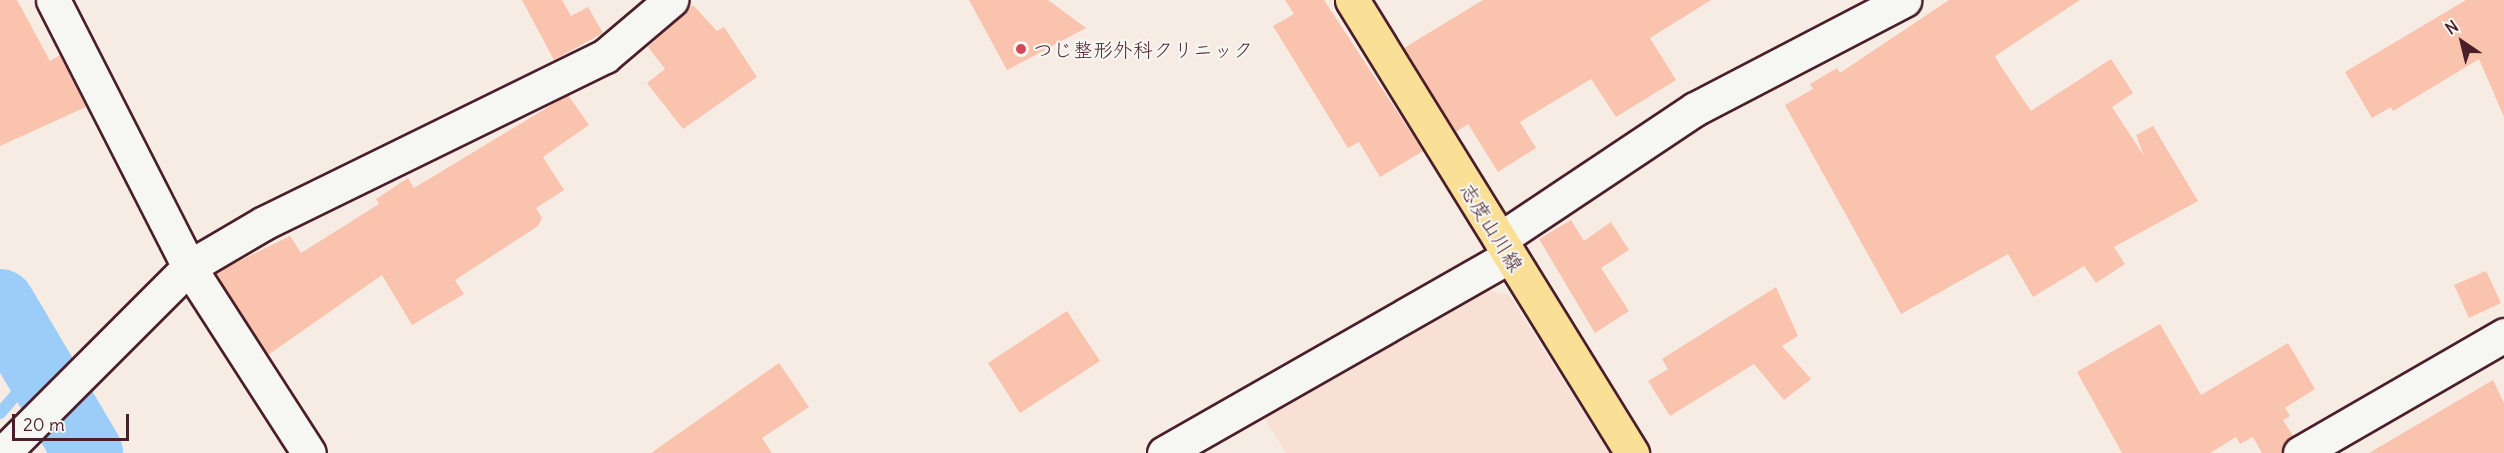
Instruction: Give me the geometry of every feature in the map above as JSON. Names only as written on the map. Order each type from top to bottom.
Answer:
[{"type":"main road","name":"志度山川線","points":[[1352,0],[1632,453]]},
{"type":"street","points":[[53,0],[189,267],[309,453]]},
{"type":"street","points":[[3,453],[136,317],[189,267],[264,223],[605,57],[671,0]]},
{"type":"street","points":[[1164,453],[1505,248],[1695,109],[1904,0]]},
{"type":"street","points":[[2300,453],[2504,335]]},
{"type":"shaded area","points":[[1488,291],[1509,295],[1609,453],[1286,453],[1264,418]]},
{"type":"building","points":[[0,0],[17,0],[50,61],[60,55],[86,107],[0,146]]},
{"type":"building","points":[[522,0],[562,0],[571,16],[588,7],[603,33],[554,60]]},
{"type":"building","name":"つじ整形外科クリニック","points":[[969,0],[1048,0],[1086,28],[1007,70]]},
{"type":"building","points":[[1285,0],[1324,0],[1423,151],[1380,177],[1359,142],[1348,148],[1273,26],[1294,14]]},
{"type":"building","points":[[1483,0],[1711,0],[1650,38],[1676,80],[1616,117],[1591,79],[1520,122],[1536,148],[1498,172],[1468,124],[1456,132],[1404,48]]},
{"type":"building","points":[[1949,0],[2080,0],[1995,56],[1998,62],[2031,111],[2111,59],[2133,93],[2112,107],[2144,156],[2136,135],[2153,126],[2198,201],[2114,247],[2125,264],[2096,283],[2084,266],[2033,297],[2008,254],[1901,314],[1785,105],[1813,89],[1810,84],[1837,68],[1840,73]]},
{"type":"building","points":[[2466,0],[2504,0],[2504,117],[2479,59],[2393,111],[2391,107],[2372,118],[2345,72]]},
{"type":"building","points":[[693,5],[717,31],[724,27],[757,77],[683,129],[647,83],[665,69],[648,47]]},
{"type":"building","points":[[568,95],[589,125],[543,157],[564,190],[536,208],[542,218],[538,226],[455,280],[464,294],[412,325],[382,275],[268,355],[215,273],[290,236],[301,253],[379,204],[376,199],[408,178],[414,188]]},
{"type":"building","points":[[1571,220],[1584,241],[1611,222],[1629,250],[1601,268],[1629,311],[1595,333],[1539,239]]},
{"type":"building","points":[[2486,271],[2501,303],[2469,318],[2454,285]]},
{"type":"building","points":[[1776,287],[1798,336],[1782,346],[1811,379],[1784,400],[1754,364],[1670,416],[1648,381],[1668,369],[1662,359]]},
{"type":"building","points":[[1067,311],[1100,361],[1020,413],[988,363]]},
{"type":"building","points":[[2160,324],[2201,395],[2288,343],[2315,389],[2285,408],[2290,416],[2283,420],[2293,436],[2281,453],[2262,453],[2253,437],[2240,444],[2236,437],[2210,453],[2122,453],[2077,372]]},
{"type":"building","points":[[779,363],[809,407],[762,438],[772,453],[651,453]]},
{"type":"building","points":[[2493,380],[2504,403],[2504,453],[2369,453]]},
{"type":"waterway","points":[[0,304],[88,453]]},
{"type":"waterway","points":[[0,413],[40,367]]},
{"type":"place","name":"つじ整形外科クリニック","points":[[1021,49]]}]
